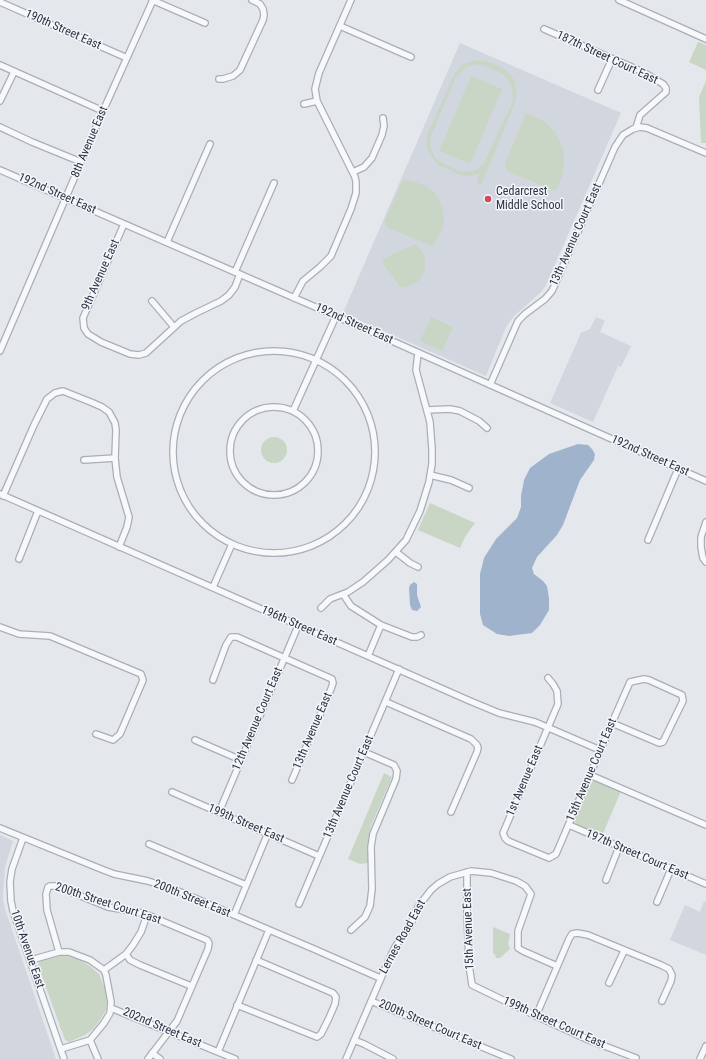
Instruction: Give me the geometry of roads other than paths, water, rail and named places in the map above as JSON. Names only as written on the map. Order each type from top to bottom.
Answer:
[{"type":"street","name":"8th Avenue East","points":[[0,351],[103,110],[152,0],[205,23]]},
{"type":"street","points":[[219,79],[233,76],[240,70],[263,20],[263,9],[260,4],[252,0]]},
{"type":"street","points":[[294,298],[303,281],[326,262],[333,252],[356,193],[356,182],[317,102],[315,86],[319,73],[351,0]]},
{"type":"street","points":[[619,0],[706,39]]},
{"type":"street","name":"190th Street East","points":[[0,2],[127,58]]},
{"type":"street","points":[[340,26],[411,57]]},
{"type":"street","name":"187th Street Court East","points":[[544,30],[655,79],[663,84],[666,90]]},
{"type":"street","points":[[598,90],[612,59]]},
{"type":"street","points":[[0,65],[103,110]]},
{"type":"street","points":[[0,101],[14,72]]},
{"type":"street","name":"13th Avenue Court East","points":[[490,385],[518,321],[545,299],[552,291],[618,141],[625,133],[636,128],[640,115],[666,92],[666,90]]},
{"type":"street","points":[[304,104],[317,102]]},
{"type":"street","points":[[352,172],[364,167],[372,158],[382,135],[384,126],[383,118]]},
{"type":"street","points":[[0,127],[81,162]]},
{"type":"street","points":[[636,128],[652,130],[706,153]]},
{"type":"street","points":[[167,242],[210,144]]},
{"type":"street","name":"192nd Street East","points":[[0,170],[336,316],[706,482]]},
{"type":"street","points":[[152,301],[174,327],[196,313],[229,296],[235,287],[237,273],[274,183]]},
{"type":"street","name":"9th Avenue East","points":[[124,224],[84,314],[84,328],[88,334],[101,342],[126,352],[142,355],[150,350],[174,327]]},
{"type":"street","points":[[293,411],[336,316]]},
{"type":"street","points":[[270,351],[282,351],[316,360],[346,381],[361,400],[369,417],[374,434],[375,459],[372,477],[366,494],[361,505],[346,524],[326,539],[309,547],[292,552],[267,553],[243,549],[212,532],[188,506],[178,484],[173,462],[173,444],[176,427],[184,405],[194,390],[206,377],[225,364],[247,355],[270,351]]},
{"type":"street","points":[[321,608],[330,599],[343,594],[363,582],[396,552],[406,540],[420,512],[426,493],[432,464],[432,435],[416,370],[418,353]]},
{"type":"street","points":[[2,495],[44,405],[54,393],[63,391],[102,407],[109,412],[114,420],[116,430],[115,458],[120,490],[129,517],[127,527],[119,546]]},
{"type":"street","points":[[279,407],[293,411],[304,419],[316,436],[318,450],[317,463],[307,481],[302,486],[290,492],[276,495],[262,494],[244,484],[236,473],[231,460],[230,446],[234,433],[242,421],[259,410],[279,407]]},
{"type":"street","points":[[427,410],[441,408],[450,409],[479,421],[487,428]]},
{"type":"street","points":[[84,460],[115,458]]},
{"type":"street","points":[[648,540],[678,469]]},
{"type":"street","points":[[430,474],[451,480],[469,488]]},
{"type":"street","name":"196th Street East","points":[[2,495],[499,713],[535,722],[600,750]]},
{"type":"street","points":[[19,559],[38,511]]},
{"type":"street","points":[[705,560],[700,547],[701,537],[706,522]]},
{"type":"street","points":[[213,587],[232,544]]},
{"type":"street","points":[[396,552],[410,563],[418,567]]},
{"type":"street","points":[[343,594],[351,606],[381,625],[412,638],[417,638],[421,635]]},
{"type":"street","points":[[368,656],[381,625]]},
{"type":"street","name":"12th Avenue Court East","points":[[219,812],[298,626]]},
{"type":"street","points":[[0,627],[19,634],[50,636],[138,672],[142,675],[141,685],[120,734],[113,740],[96,734]]},
{"type":"street","points":[[213,680],[226,645],[231,637],[237,637],[285,658]]},
{"type":"street","name":"13th Avenue East","points":[[285,658],[330,677],[333,683],[292,780]]},
{"type":"street","name":"13th Avenue Court East","points":[[298,904],[399,669]]},
{"type":"street","points":[[548,678],[556,687],[558,704],[548,727]]},
{"type":"street","name":"15th Avenue Court East","points":[[551,857],[556,854],[569,825],[627,687],[632,681],[644,679],[679,693],[682,697],[681,705],[663,742],[658,743],[612,723]]},
{"type":"street","points":[[386,702],[471,739],[478,745],[477,752],[451,812]]},
{"type":"street","name":"1st Avenue East","points":[[548,727],[503,835],[508,841],[545,857],[551,857]]},
{"type":"street","points":[[194,740],[241,760]]},
{"type":"street","points":[[351,930],[365,917],[370,906],[372,889],[372,834],[396,779],[397,768],[394,765],[364,752]]},
{"type":"street","points":[[590,775],[706,825]]},
{"type":"street","name":"199th Street East","points":[[172,792],[319,856]]},
{"type":"street","name":"197th Street Court East","points":[[569,825],[706,884]]},
{"type":"street","name":"200th Street East","points":[[0,828],[114,874],[148,881],[178,891],[380,978]]},
{"type":"street","points":[[234,915],[268,833]]},
{"type":"street","name":"10th Avenue East","points":[[23,838],[12,869],[10,891],[14,911],[64,1059]]},
{"type":"street","points":[[149,844],[246,885]]},
{"type":"street","points":[[606,880],[619,847]]},
{"type":"street","points":[[656,902],[671,869]]},
{"type":"street","name":"Lernes Road East","points":[[346,1059],[380,978],[395,947],[410,926],[418,907],[431,890],[450,877],[467,872],[492,872],[525,886],[531,894],[518,930],[518,948],[557,966]]},
{"type":"street","name":"15th Avenue East","points":[[467,872],[469,965],[470,978],[474,986]]},
{"type":"street","name":"200th Street Court East","points":[[59,952],[47,910],[46,894],[49,886],[56,886],[108,907],[147,915],[205,939],[209,943],[206,954],[192,986]]},
{"type":"street","points":[[104,970],[126,954],[141,932],[147,915]]},
{"type":"street","points":[[218,1052],[269,930]]},
{"type":"street","points":[[536,1016],[570,936],[577,933],[588,935],[669,969],[672,975],[671,981],[662,1001]]},
{"type":"street","points":[[609,983],[624,951]]},
{"type":"street","points":[[31,960],[59,952],[70,952],[90,960],[104,970],[110,989],[110,1013],[90,1040],[61,1049]]},
{"type":"street","points":[[126,954],[130,960],[140,965],[192,986],[177,1021],[148,1059]]},
{"type":"street","points":[[237,1005],[317,1038],[321,1034],[329,1018],[336,997],[333,993],[256,960]]},
{"type":"street","name":"199th Street Court East","points":[[474,986],[589,1040],[636,1058]]},
{"type":"street","name":"200th Street Court East","points":[[371,1001],[511,1059]]},
{"type":"street","name":"202nd Street East","points":[[111,1008],[235,1059]]},
{"type":"street","points":[[90,1040],[98,1059]]},
{"type":"street","points":[[354,1040],[393,1059]]},
{"type":"street","points":[[700,1059],[706,1046]]},
{"type":"street","points":[[152,1053],[160,1059]]},
{"type":"water","points":[[578,444],[588,445],[592,449],[595,454],[594,460],[580,480],[563,525],[557,535],[537,557],[532,568],[534,574],[547,586],[549,610],[540,625],[532,633],[509,636],[497,634],[483,625],[480,614],[480,574],[484,558],[496,539],[517,518],[521,507],[521,496],[524,480],[530,468],[549,454]]},
{"type":"water","points":[[414,582],[417,584],[417,595],[421,607],[417,611],[412,610],[410,605],[409,588]]},
{"type":"place","name":"Cedarcrest Middle School","points":[[488,199]]}]
